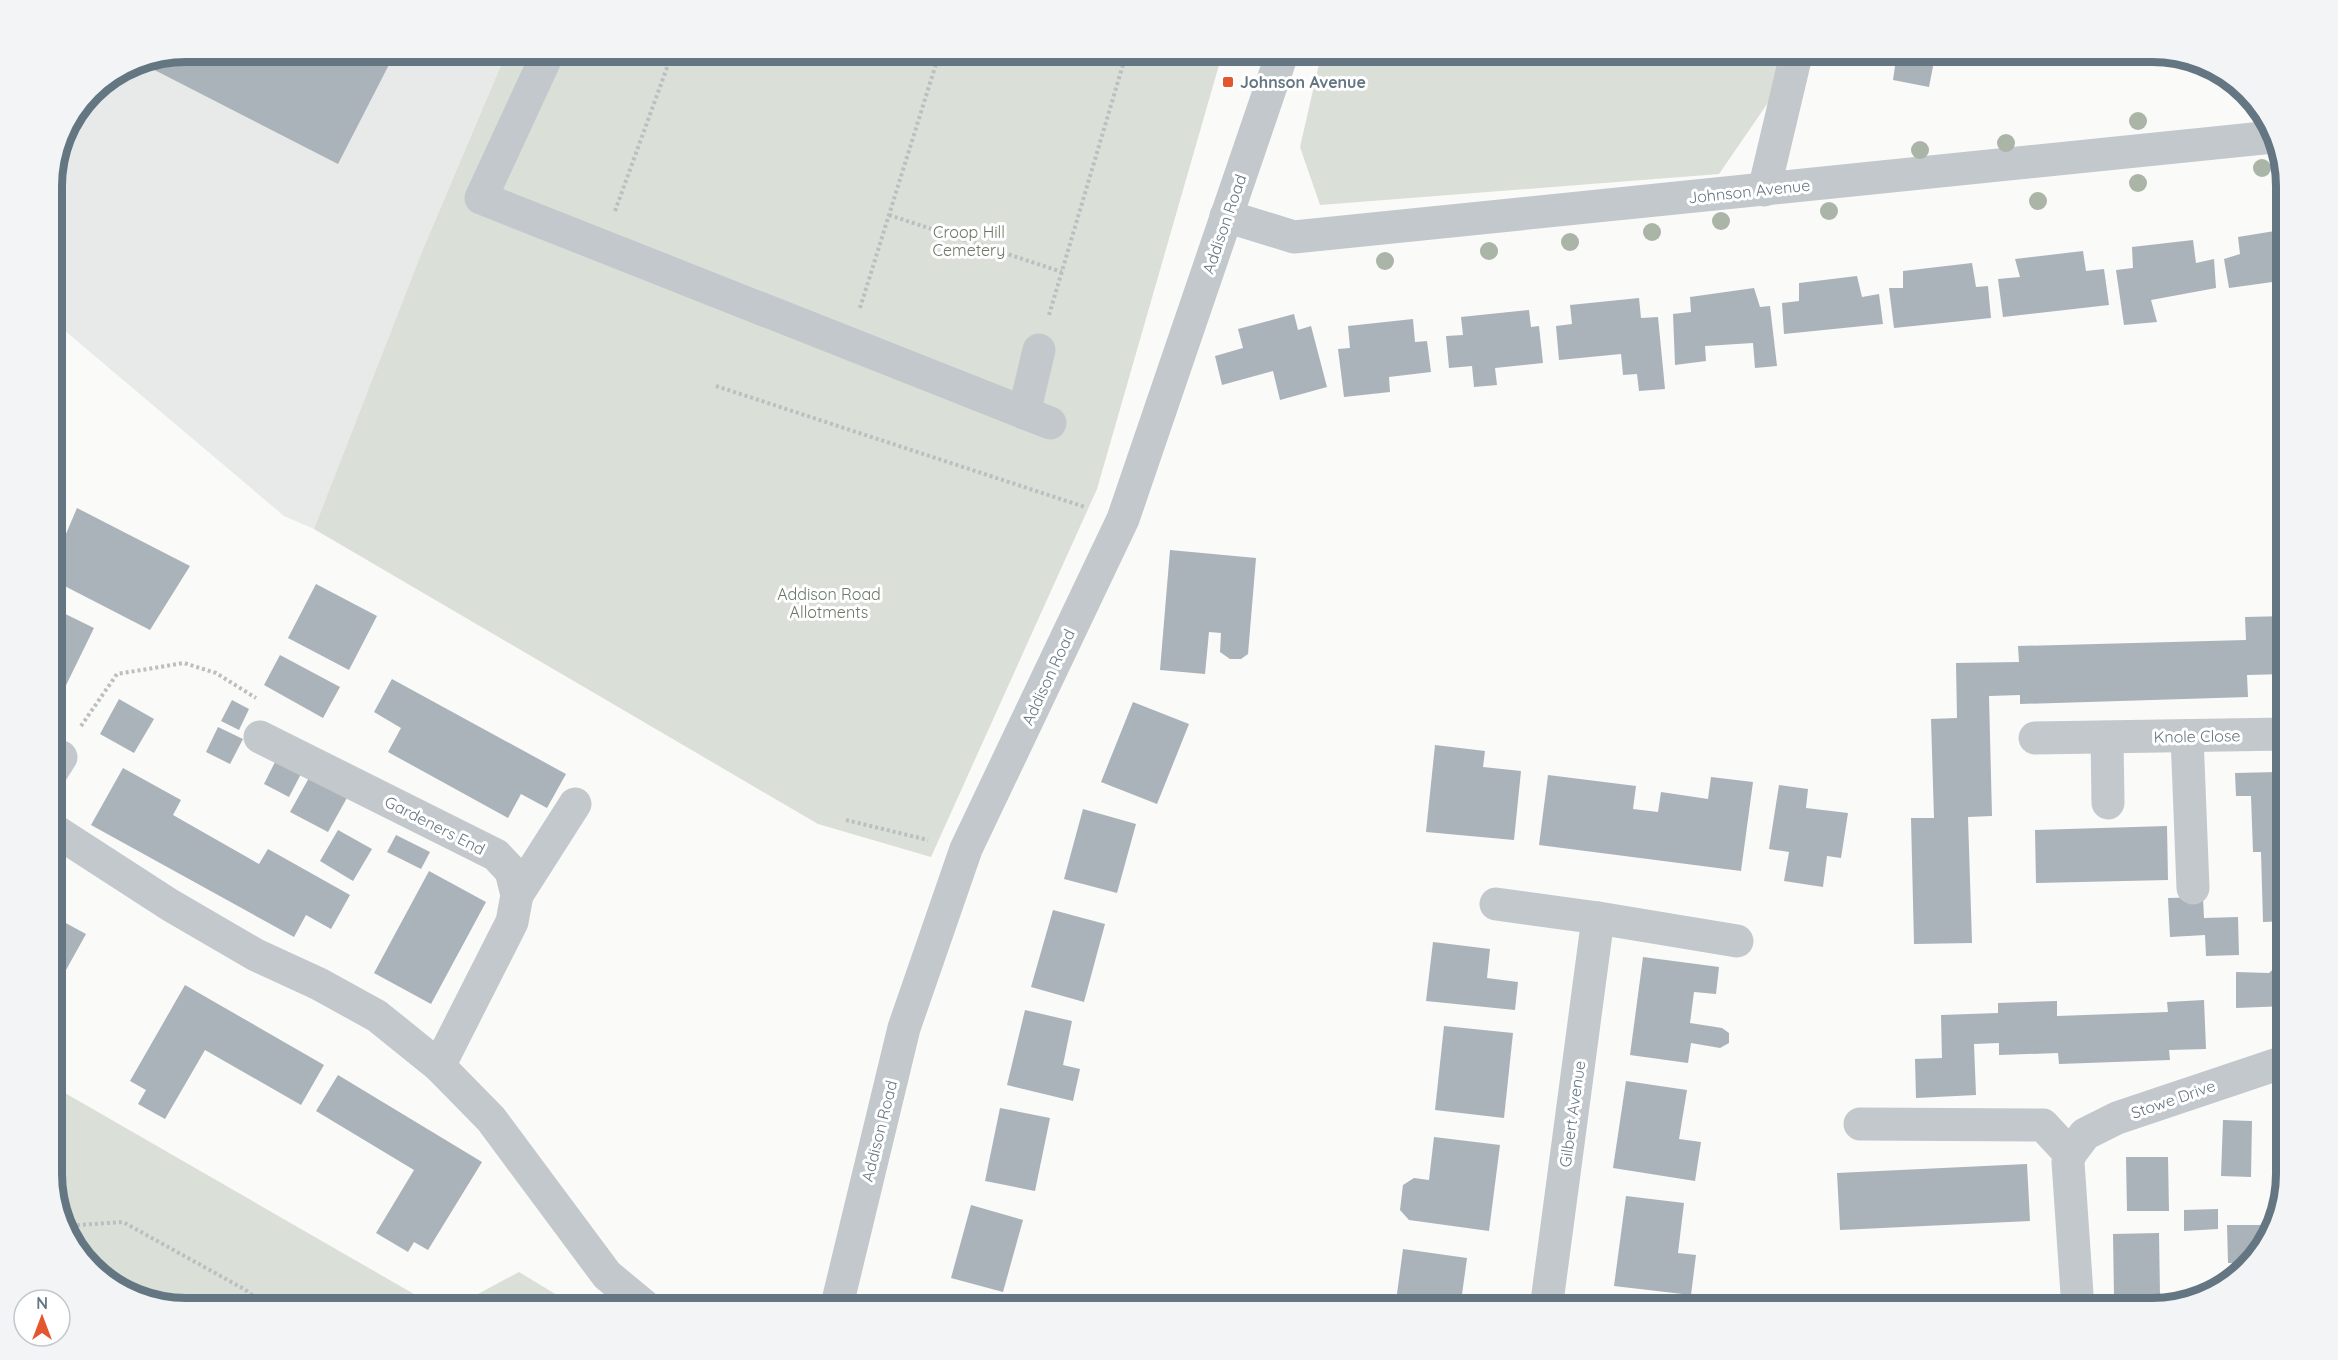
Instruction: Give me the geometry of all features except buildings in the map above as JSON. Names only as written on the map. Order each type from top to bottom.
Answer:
[{"type":"street","points":[[544,62],[475,207],[603,246],[1037,418],[1039,350]]},
{"type":"street","name":"Addison Road","points":[[839,1298],[904,1028],[966,849],[1123,519],[1279,62]]},
{"type":"street","points":[[1764,190],[1794,62]]},
{"type":"street","name":"Johnson Avenue","points":[[1226,216],[1294,237],[2267,138]]},
{"type":"street","name":"Knole Close","points":[[2035,738],[2276,734]]},
{"type":"street","points":[[2187,736],[2193,888]]},
{"type":"street","name":"Gardeners End","points":[[260,737],[496,855],[511,871],[517,895]]},
{"type":"street","points":[[2107,738],[2108,803]]},
{"type":"street","points":[[439,1066],[512,922],[517,895],[575,804]]},
{"type":"street","points":[[62,835],[170,905],[256,955],[319,984],[377,1016],[439,1066],[491,1119],[607,1275],[635,1298]]},
{"type":"street","points":[[1496,904],[1737,941]]},
{"type":"street","name":"Gilbert Avenue","points":[[1547,1298],[1598,918]]},
{"type":"street","name":"Stowe Drive","points":[[2070,1154],[2085,1134],[2117,1118],[2276,1065]]},
{"type":"street","points":[[1860,1124],[2043,1125],[2070,1154],[2068,1162],[2077,1298]]},
{"type":"path","points":[[603,246],[669,62]]},
{"type":"path","points":[[849,344],[937,62]]},
{"type":"path","points":[[1039,350],[1124,62]]},
{"type":"path","points":[[889,215],[1062,272]]},
{"type":"path","points":[[716,386],[1123,519]]},
{"type":"path","points":[[62,756],[117,674],[184,663],[216,673],[268,706],[260,737]]},
{"type":"path","points":[[846,820],[966,849]]},
{"type":"path","points":[[72,1226],[123,1222],[256,1298]]},
{"type":"shaded area","points":[[185,62],[502,62],[421,254],[314,529],[284,516],[62,328],[62,177],[66,153],[78,123],[92,104],[116,82],[145,68],[161,64]]},
{"type":"green space","points":[[502,62],[1220,62],[1097,489],[931,857],[818,824],[314,529],[421,254]]},
{"type":"green space","points":[[1319,62],[1781,62],[1774,94],[1719,174],[1320,205],[1300,147]]},
{"type":"green space","points":[[62,1091],[421,1298],[185,1298],[153,1294],[123,1282],[98,1262],[82,1244],[68,1215],[62,1183]]},
{"type":"green space","points":[[519,1272],[562,1298],[471,1298]]},
{"type":"place","name":"Johnson Avenue","points":[[1228,82]]},
{"type":"park label","name":"Croop Hill Cemetery","points":[[969,241]]},
{"type":"park label","name":"Addison Road Allotments","points":[[829,603]]}]
